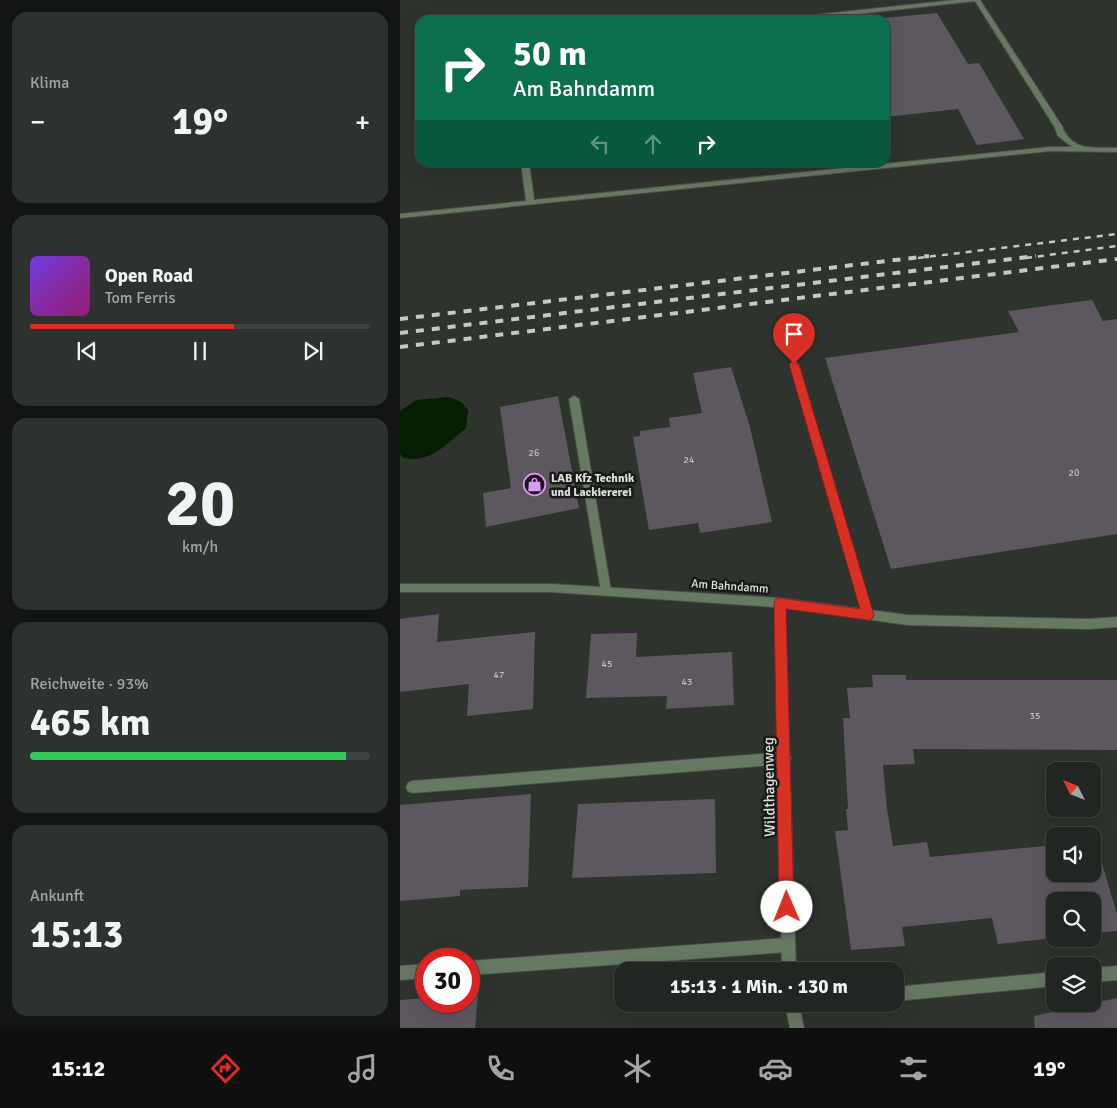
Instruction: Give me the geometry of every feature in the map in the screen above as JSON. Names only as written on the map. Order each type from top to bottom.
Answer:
[{"type":"street","points":[[832,15],[973,0]]},
{"type":"street","points":[[977,0],[1058,126],[1061,134],[1079,149]]},
{"type":"street","points":[[890,165],[1050,149],[1117,150]]},
{"type":"street","points":[[526,167],[530,202]]},
{"type":"street","points":[[400,216],[873,167]]},
{"type":"street","points":[[794,364],[868,615]]},
{"type":"street","points":[[574,399],[606,592]]},
{"type":"street","name":"Am Bahndamm","points":[[400,588],[551,588],[780,603],[908,620],[1089,624],[1117,622]]},
{"type":"street","name":"Wildthagenweg","points":[[780,603],[788,962]]},
{"type":"street","points":[[412,786],[785,758]]},
{"type":"street","points":[[480,967],[787,945]]},
{"type":"street","points":[[400,973],[415,972]]},
{"type":"street","points":[[1101,974],[1117,973]]},
{"type":"street","points":[[904,993],[1046,980]]},
{"type":"street","points":[[793,1012],[796,1028]]},
{"type":"shaded area","points":[[449,397],[461,402],[468,410],[466,428],[437,452],[420,458],[402,457],[400,454],[400,411],[416,400]]},
{"type":"building","points":[[937,13],[968,64],[979,63],[1024,139],[977,145],[958,109],[890,116],[890,18]]},
{"type":"building","points":[[1092,300],[1103,321],[1117,319],[1117,534],[891,569],[825,358],[1019,332],[1008,311]]},
{"type":"building","points":[[731,367],[750,427],[772,522],[700,533],[698,523],[649,530],[633,437],[640,436],[640,431],[670,427],[669,418],[702,413],[693,373]]},
{"type":"building","points":[[558,396],[579,508],[486,527],[483,493],[511,488],[500,407]]},
{"type":"building","points":[[439,614],[437,642],[535,632],[533,709],[467,716],[469,684],[400,692],[400,619]]},
{"type":"building","points":[[637,633],[636,657],[732,652],[734,705],[666,709],[667,696],[586,698],[591,634]]},
{"type":"building","points":[[872,675],[906,675],[906,680],[1117,680],[1117,750],[913,749],[915,764],[883,765],[893,846],[927,842],[930,857],[1046,846],[1046,882],[1101,882],[1101,860],[1117,914],[1117,931],[1101,932],[1101,892],[1046,892],[1046,939],[998,944],[992,918],[902,927],[905,946],[851,950],[835,831],[848,830],[843,718],[850,718],[847,688],[873,687]]},
{"type":"building","points":[[531,794],[528,887],[460,890],[460,896],[400,901],[400,805]]},
{"type":"building","points":[[715,799],[716,873],[572,878],[578,804]]},
{"type":"building","points":[[1117,998],[1117,1028],[1035,1028],[1034,1016],[1052,1012],[1101,1012],[1101,1001]]},
{"type":"building","points":[[415,999],[415,1013],[476,1013],[475,1028],[400,1028],[400,1000]]},
{"type":"railway","points":[[918,258],[1117,234]]},
{"type":"railway","points":[[1026,258],[1117,246]]},
{"type":"railway","points":[[400,319],[929,256]]},
{"type":"railway","points":[[400,333],[1036,256]]},
{"type":"railway","points":[[400,347],[1117,259]]},
{"type":"place","name":"LAB Kfz Technik und Lackiererei","points":[[535,485]]},
{"type":"route","points":[[787,907],[780,603],[868,615],[794,364]]}]
